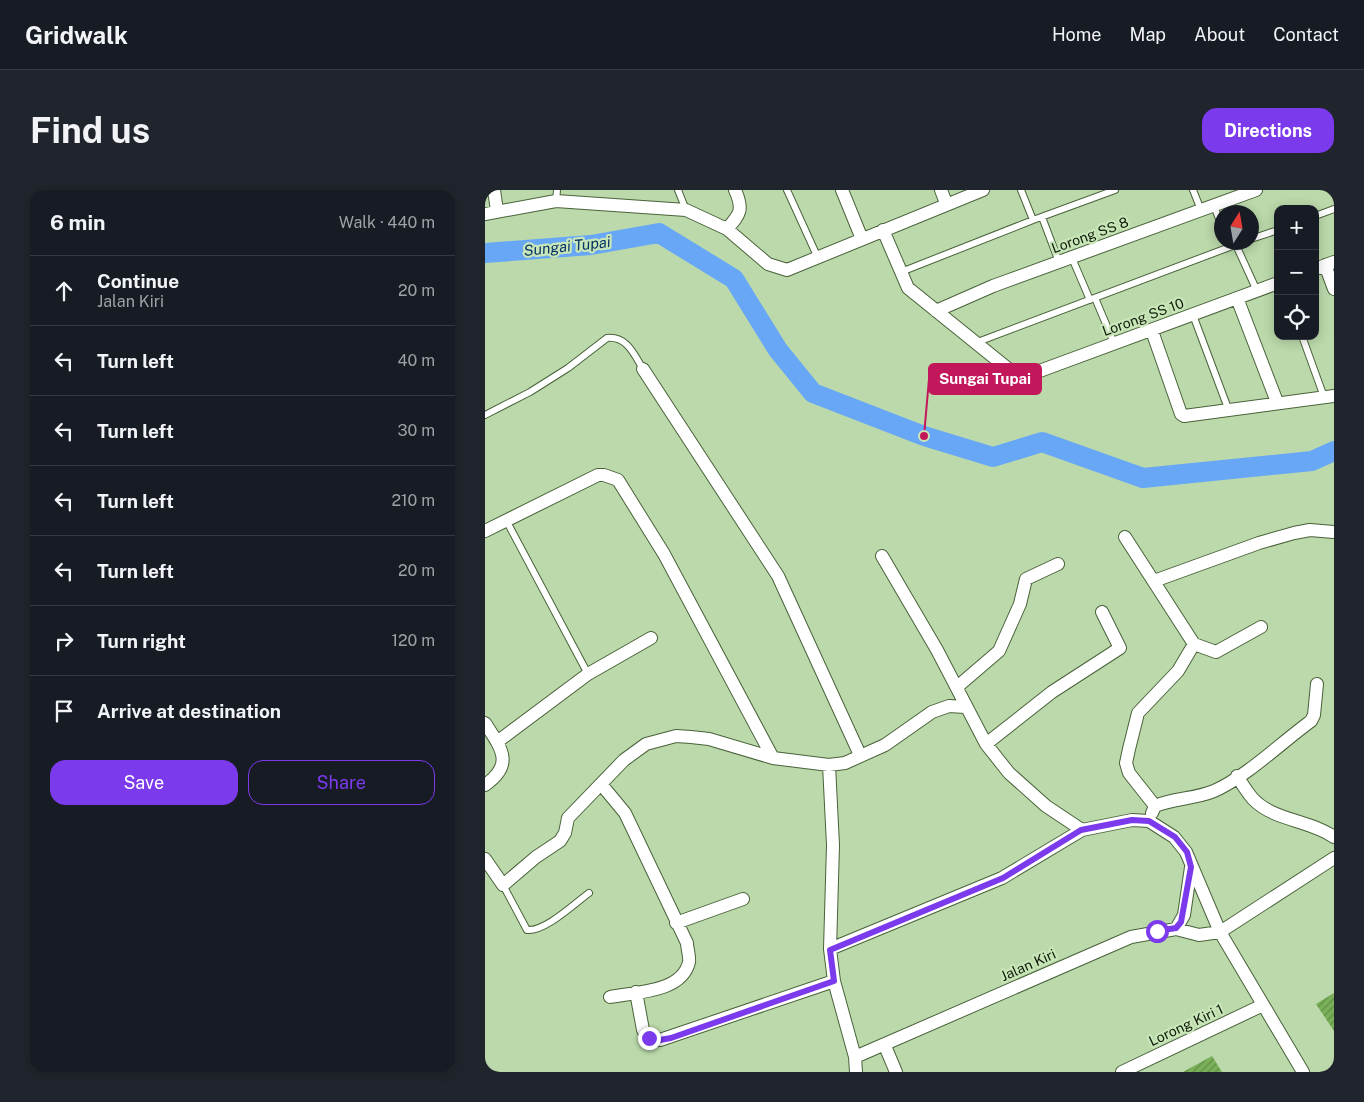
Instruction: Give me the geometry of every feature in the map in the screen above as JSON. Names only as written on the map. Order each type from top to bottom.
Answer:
[{"type":"street","points":[[494,190],[491,213],[557,195],[687,210],[727,229],[768,264],[787,270],[983,190]]},
{"type":"street","points":[[727,229],[740,214],[741,202],[735,190]]},
{"type":"street","points":[[842,190],[862,239]]},
{"type":"street","points":[[941,190],[946,204]]},
{"type":"street","name":"Lorong SS 8","points":[[1218,205],[1256,190]]},
{"type":"street","name":"Lorong SS 8","points":[[936,311],[993,286],[1214,206]]},
{"type":"street","points":[[883,230],[908,288],[975,343]]},
{"type":"street","points":[[1325,265],[1334,289]]},
{"type":"street","name":"Lorong SS 10","points":[[975,343],[1017,376],[1026,376],[1274,285]]},
{"type":"street","points":[[1237,298],[1277,402]]},
{"type":"street","points":[[1151,330],[1181,414],[1188,416],[1329,396]]},
{"type":"street","points":[[643,369],[779,576],[860,755]]},
{"type":"street","points":[[485,531],[598,475],[618,480],[663,554],[773,758]]},
{"type":"street","points":[[1154,581],[1294,533],[1310,530],[1334,532]]},
{"type":"street","points":[[1125,537],[1193,644],[1216,652],[1261,627]]},
{"type":"street","points":[[882,556],[957,687],[965,707],[986,744],[1009,773],[1046,806],[1081,830]]},
{"type":"street","points":[[957,687],[999,651],[1020,604],[1026,579],[1058,564]]},
{"type":"street","points":[[986,744],[1052,692],[1120,648],[1102,612]]},
{"type":"street","points":[[497,742],[588,674],[651,638]]},
{"type":"street","points":[[1155,806],[1129,773],[1126,763],[1129,749],[1138,713],[1178,671],[1193,644]]},
{"type":"street","points":[[1149,821],[1155,806],[1168,800],[1194,797],[1215,790],[1311,721],[1314,715],[1317,684]]},
{"type":"street","points":[[485,860],[503,885],[536,857],[560,841],[565,834],[568,818],[624,760],[646,744],[676,736],[709,739],[773,758],[829,765],[845,763],[885,745],[932,712],[949,706],[965,707]]},
{"type":"street","points":[[485,723],[503,754],[503,766],[498,776],[485,785]]},
{"type":"street","points":[[829,765],[833,845],[830,950],[834,981],[855,1057],[856,1072]]},
{"type":"street","points":[[1237,776],[1253,799],[1263,807],[1274,813],[1313,825],[1334,837]]},
{"type":"street","points":[[601,784],[625,813],[676,923],[687,942],[689,961],[683,974],[671,985],[610,997]]},
{"type":"street","points":[[830,950],[1003,878],[1081,830],[1132,820],[1149,821],[1175,837],[1187,852],[1191,867],[1220,932],[1303,1072]]},
{"type":"street","points":[[1220,932],[1334,858]]},
{"type":"street","points":[[1176,928],[1184,915],[1191,867]]},
{"type":"street","points":[[676,923],[743,899]]},
{"type":"street","name":"Jalan Kiri","points":[[855,1057],[885,1046],[1122,940],[1176,928],[1199,935],[1220,932]]},
{"type":"street","points":[[636,992],[643,1030],[649,1038],[660,1040],[834,981]]},
{"type":"street","name":"Lorong Kiri 1","points":[[1122,1072],[1263,1005]]},
{"type":"street","points":[[885,1046],[896,1072]]},
{"type":"lane","points":[[678,190],[687,210]]},
{"type":"lane","points":[[787,190],[818,258]]},
{"type":"lane","points":[[1021,190],[1033,220]]},
{"type":"lane","points":[[901,272],[1115,190]]},
{"type":"lane","points":[[1193,190],[1201,210]]},
{"type":"lane","points":[[1319,215],[1334,209]]},
{"type":"lane","points":[[1042,217],[1059,262]]},
{"type":"lane","points":[[1259,236],[1274,231]]},
{"type":"lane","points":[[975,343],[1219,250]]},
{"type":"lane","points":[[1238,250],[1257,291]]},
{"type":"lane","points":[[1072,258],[1114,343]]},
{"type":"lane","points":[[1193,315],[1229,411]]},
{"type":"lane","points":[[485,415],[530,392],[568,368],[607,338],[620,339],[627,344],[643,369]]},
{"type":"lane","points":[[1304,340],[1329,396]]},
{"type":"lane","points":[[506,520],[588,674]]},
{"type":"lane","points":[[503,885],[527,930],[534,931],[544,926],[589,893]]},
{"type":"building","points":[[1334,993],[1334,1031],[1316,1004]]},
{"type":"building","points":[[1212,1056],[1222,1072],[1183,1072]]},
{"type":"waterway","name":"Sungai Tupai","points":[[485,253],[591,245],[659,233],[734,279],[778,350],[813,393],[924,436],[993,457],[1042,442],[1143,478],[1312,461],[1334,451]]},
{"type":"place","name":"Sungai Tupai","points":[[924,436]]},
{"type":"route","points":[[649,1038],[660,1040],[671,1038],[834,981],[830,950],[1003,878],[1081,830],[1132,820],[1149,821],[1175,837],[1187,852],[1191,867],[1184,915],[1176,928],[1157,931]]}]
